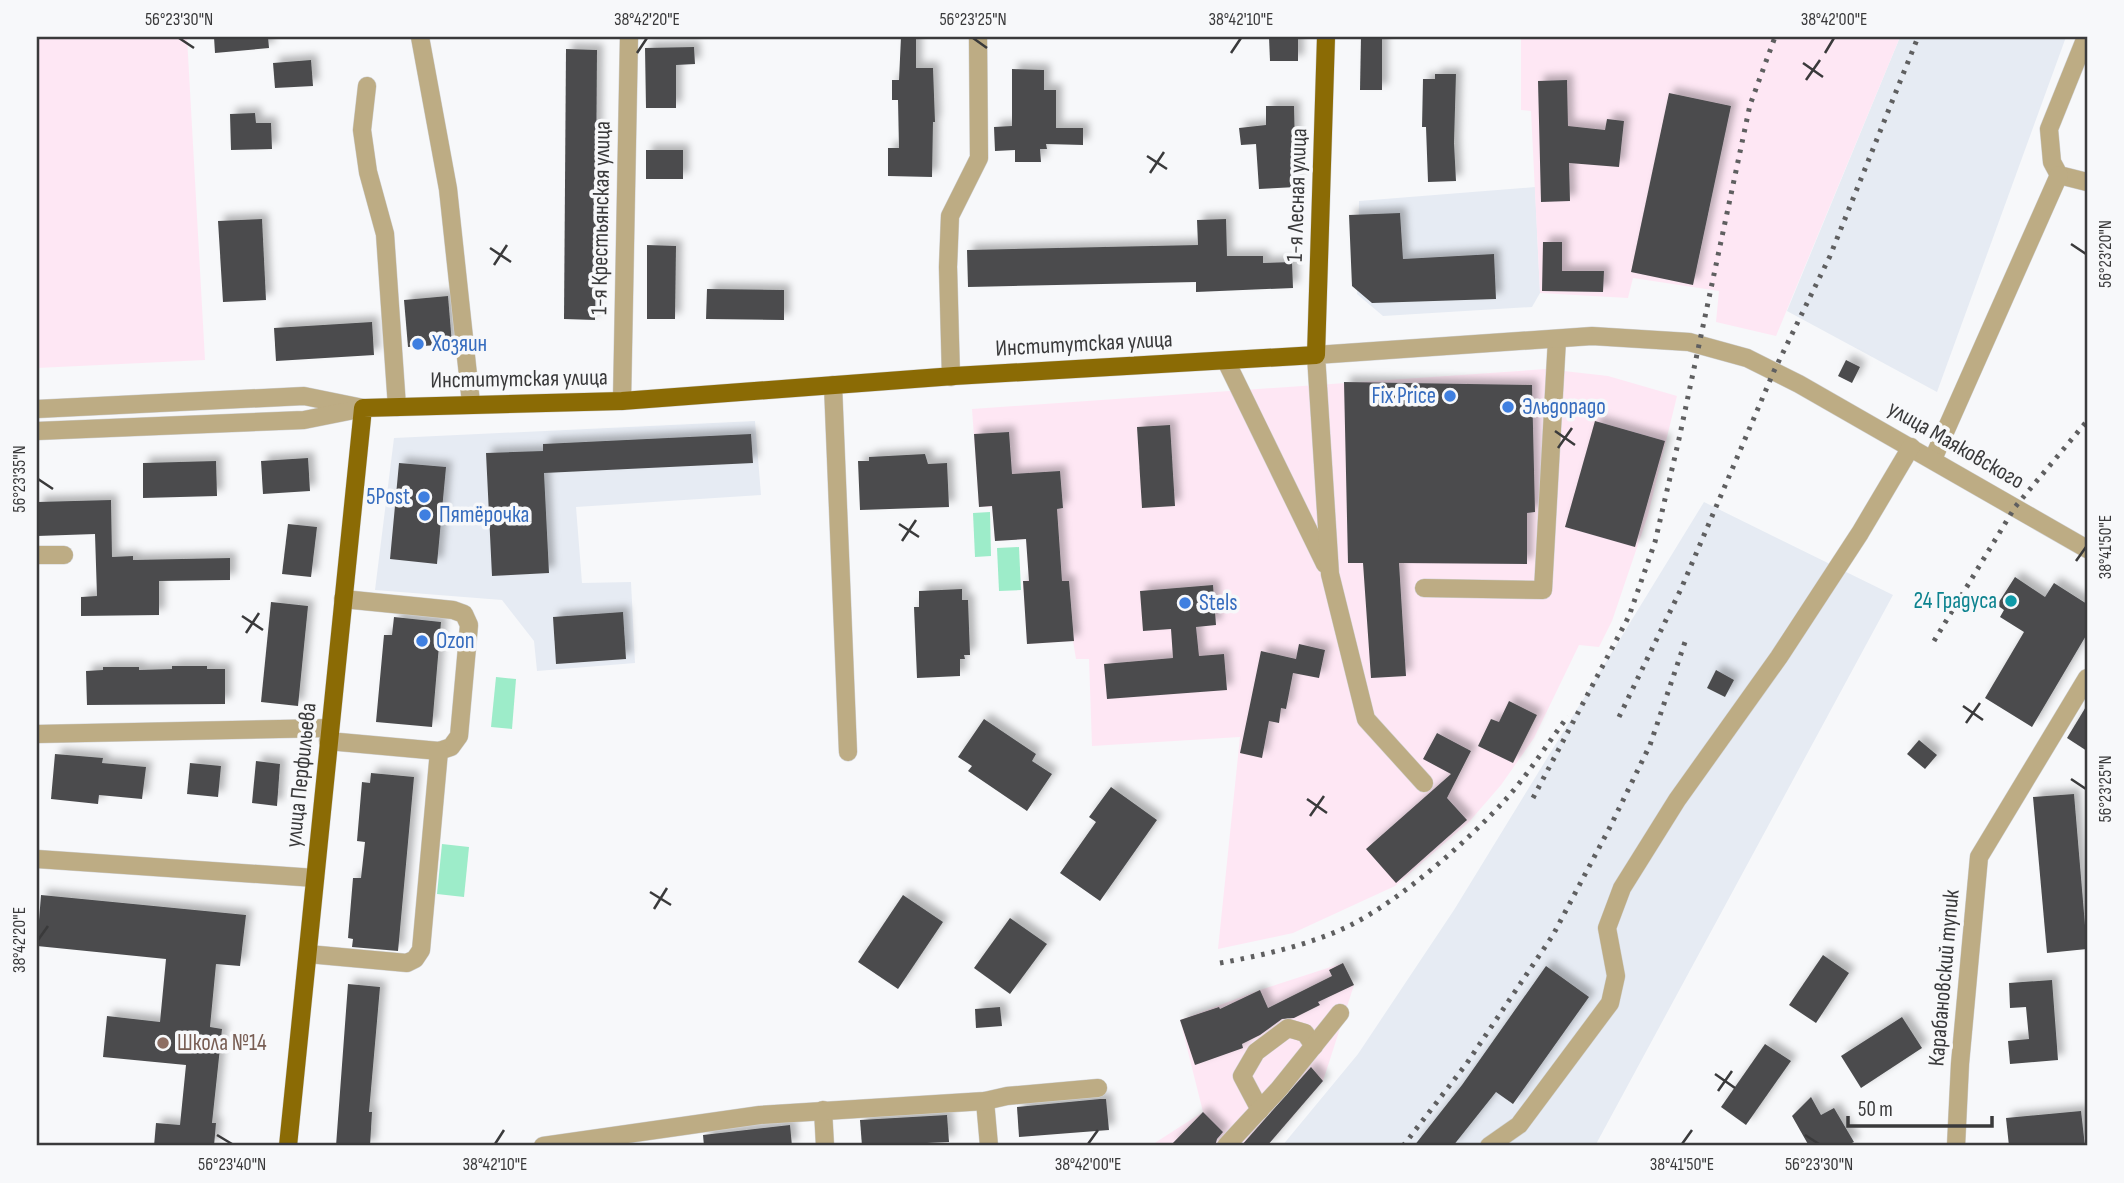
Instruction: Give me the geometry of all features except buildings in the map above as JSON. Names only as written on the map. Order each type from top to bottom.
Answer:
[{"type":"main road","name":"1-я Лесная улица","points":[[1317,355],[1326,37]]},
{"type":"main road","name":"Институтская улица","points":[[363,408],[622,401],[951,377],[1317,355]]},
{"type":"main road","name":"улица Перфильева","points":[[289,1146],[363,408]]},
{"type":"street","points":[[420,37],[448,190],[471,403]]},
{"type":"street","name":"1-я Крестьянская улица","points":[[622,401],[629,37]]},
{"type":"street","points":[[951,377],[948,267],[950,216],[979,158],[978,37]]},
{"type":"street","points":[[2086,37],[2049,129],[2052,162],[2059,176],[2087,183]]},
{"type":"street","points":[[366,86],[362,131],[368,172],[385,234],[397,407]]},
{"type":"street","points":[[1933,459],[2059,176]]},
{"type":"street","name":"Институтская улица","points":[[1317,355],[1592,336],[1689,342],[1747,358],[1799,384]]},
{"type":"street","points":[[1424,588],[1543,590],[1557,339]]},
{"type":"street","points":[[1317,355],[1330,574],[1366,719],[1424,783]]},
{"type":"street","points":[[1226,361],[1330,574]]},
{"type":"street","name":"улица Маяковского","points":[[1799,384],[2087,549]]},
{"type":"street","points":[[833,385],[848,752]]},
{"type":"street","name":"Институтская улица","points":[[37,409],[304,396],[363,408]]},
{"type":"street","name":"Институтская улица","points":[[37,431],[304,420],[363,408]]},
{"type":"street","points":[[1489,1146],[1519,1125],[1610,1003],[1616,976],[1607,928],[1622,888],[1676,800],[1787,646],[1860,533],[1911,447]]},
{"type":"street","points":[[37,555],[64,555]]},
{"type":"street","points":[[37,734],[329,734],[439,751],[451,747],[458,736],[469,625],[464,614],[453,610],[343,599]]},
{"type":"street","name":"Карабановский тупик","points":[[1956,1146],[1960,1064],[1979,857],[2087,678]]},
{"type":"street","points":[[308,954],[407,963],[415,959],[421,950],[439,751]]},
{"type":"street","points":[[37,859],[315,878]]},
{"type":"street","points":[[1226,1146],[1260,1110],[1340,1013]]},
{"type":"street","points":[[1260,1110],[1242,1076],[1256,1052],[1288,1028],[1305,1032],[1314,1046]]},
{"type":"street","points":[[543,1146],[761,1115],[985,1101],[1007,1096],[1098,1088]]},
{"type":"street","points":[[985,1101],[989,1146]]},
{"type":"street","points":[[823,1110],[825,1146]]},
{"type":"shaded area","points":[[37,37],[187,37],[205,360],[37,368]]},
{"type":"shaded area","points":[[1521,37],[1900,37],[1776,336],[1716,322],[1719,291],[1633,278],[1628,298],[1540,293],[1531,111],[1521,110]]},
{"type":"shaded area","points":[[1900,37],[2066,37],[1937,392],[1787,311]]},
{"type":"shaded area","points":[[1535,187],[1540,293],[1532,307],[1383,316],[1357,294],[1359,201]]},
{"type":"shaded area","points":[[1546,369],[1608,376],[1677,396],[1648,515],[1612,621],[1599,647],[1579,645],[1534,738],[1501,785],[1469,822],[1395,886],[1293,933],[1218,949],[1240,737],[1092,746],[1089,659],[1076,659],[1073,641],[1027,644],[1023,581],[1029,580],[1026,539],[995,541],[992,507],[979,507],[972,409]]},
{"type":"shaded area","points":[[755,421],[761,495],[576,507],[582,583],[631,582],[635,663],[537,671],[534,641],[502,600],[375,590],[394,438]]},
{"type":"shaded area","points":[[1704,502],[1893,595],[1595,1146],[1282,1146],[1358,1054],[1454,910]]},
{"type":"shaded area","points":[[1343,963],[1354,985],[1323,1081],[1267,1146],[1150,1146],[1203,1112],[1180,1020]]},
{"type":"green space","points":[[990,512],[991,556],[975,557],[973,513]]},
{"type":"green space","points":[[1019,547],[1021,590],[999,591],[997,548]]},
{"type":"green space","points":[[496,677],[516,679],[512,729],[491,727]]},
{"type":"green space","points":[[442,844],[469,847],[464,897],[437,894]]},
{"type":"railway","points":[[1533,798],[1629,616],[1655,542],[1750,105],[1775,37]]},
{"type":"railway","points":[[1619,717],[1681,589],[1774,371],[1830,256],[1918,37]]},
{"type":"railway","points":[[1934,641],[2015,507],[2087,421]]},
{"type":"railway","points":[[1403,1146],[1467,1063],[1553,935],[1650,745],[1686,639]]},
{"type":"railway","points":[[1220,963],[1270,953],[1318,939],[1349,926],[1390,901],[1453,851],[1491,815],[1523,778],[1568,716]]},
{"type":"place","name":"Хозяин","points":[[418,344]]},
{"type":"place","name":"Fix Price","points":[[1450,396]]},
{"type":"place","name":"Эльдорадо","points":[[1508,407]]},
{"type":"place","name":"5Post","points":[[424,497]]},
{"type":"place","name":"Пятёрочка","points":[[425,515]]},
{"type":"place","name":"24 Градуса","points":[[2011,601]]},
{"type":"place","name":"Stels","points":[[1185,603]]},
{"type":"place","name":"Ozon","points":[[422,641]]},
{"type":"place","name":"Школа №14","points":[[163,1043]]}]
